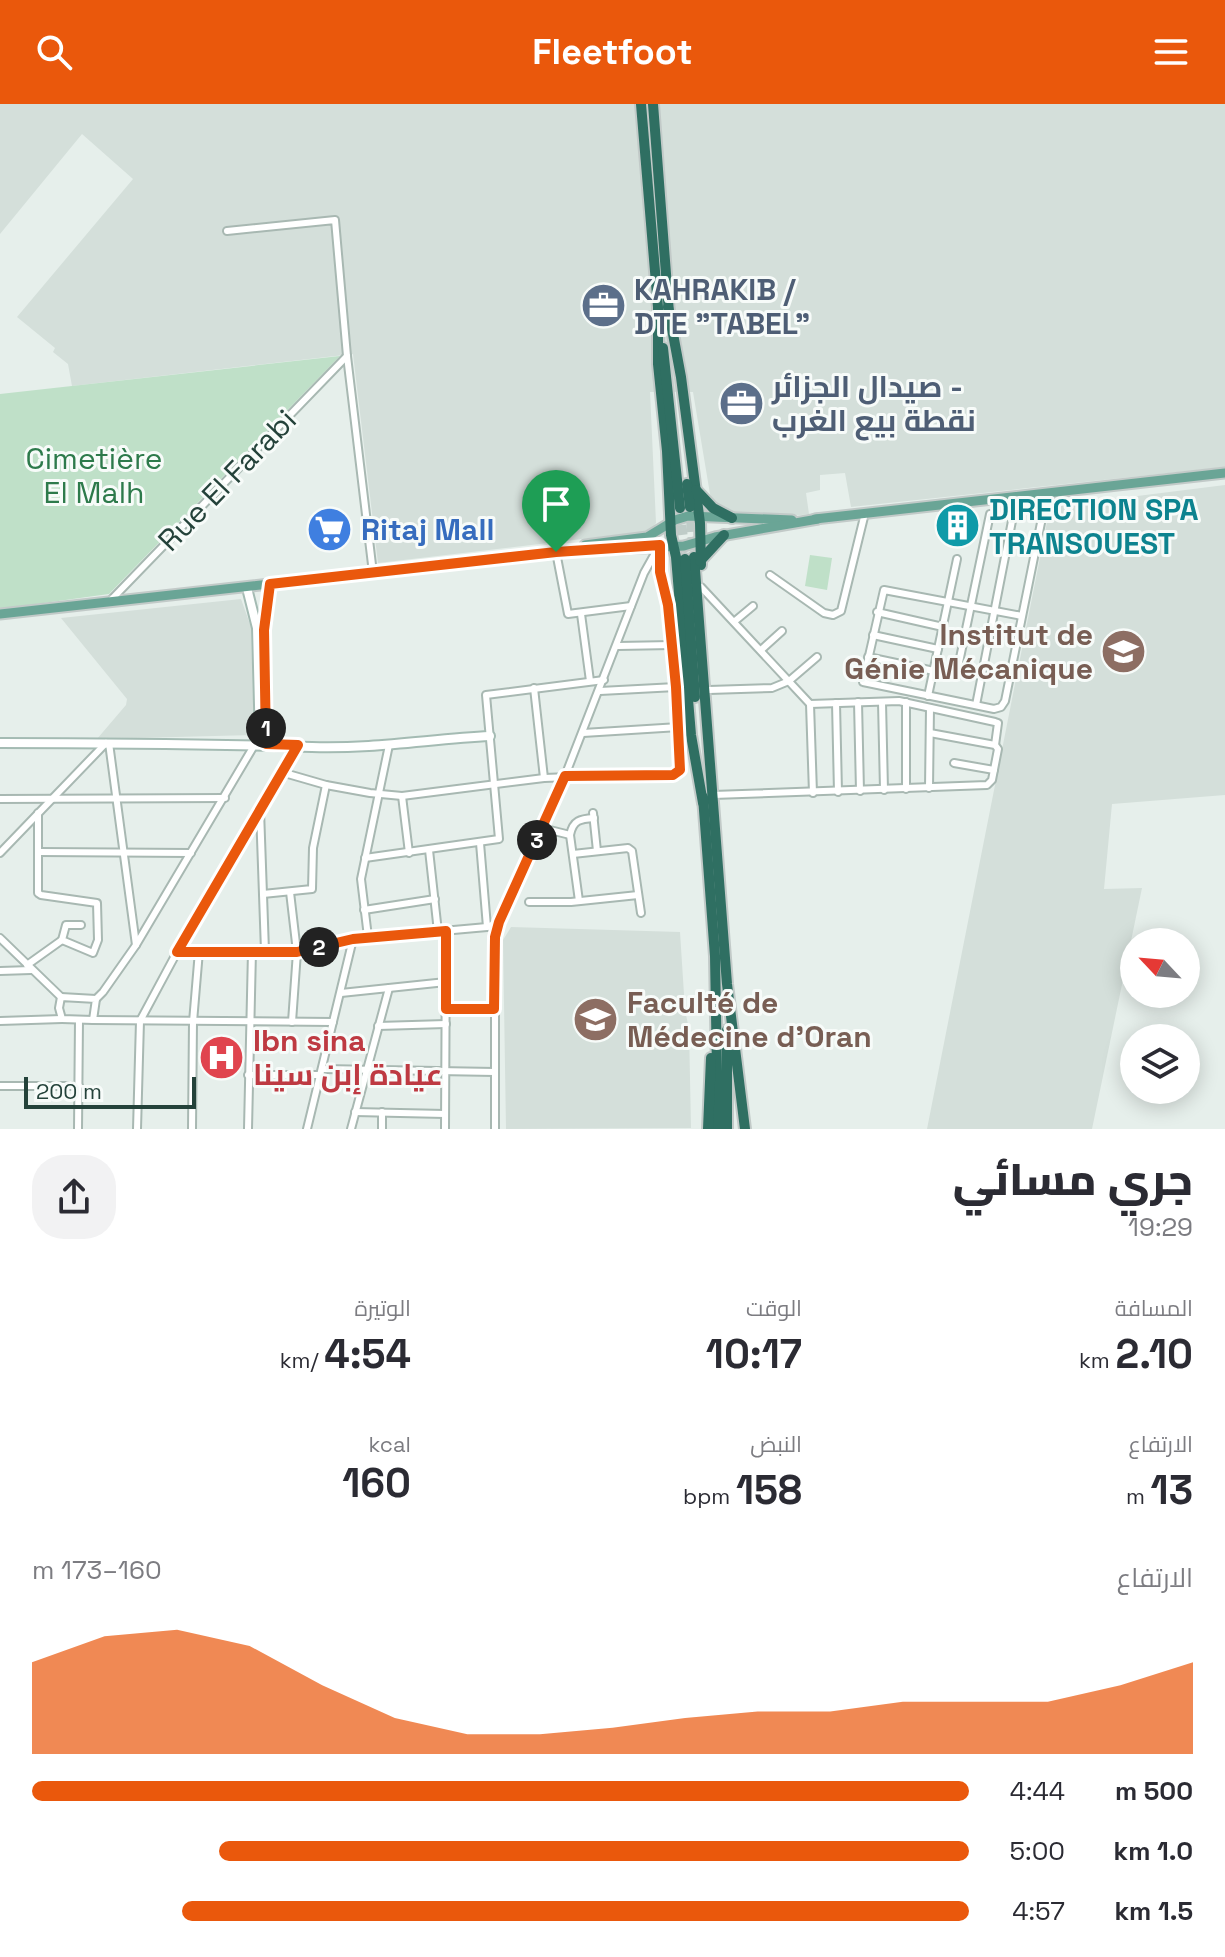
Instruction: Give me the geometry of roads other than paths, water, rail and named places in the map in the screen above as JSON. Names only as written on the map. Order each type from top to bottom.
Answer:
[{"type":"highway","points":[[641,104],[685,508]]},
{"type":"highway","points":[[653,104],[663,307],[681,377],[700,541],[686,556],[694,760],[703,803],[715,956],[718,1128]]},
{"type":"highway","points":[[663,307],[653,366],[667,451],[671,523],[701,587],[727,984],[745,1129]]},
{"type":"highway","points":[[694,488],[708,505],[732,518]]},
{"type":"highway","points":[[660,545],[686,556],[708,550],[724,535]]},
{"type":"highway","points":[[686,556],[711,763]]},
{"type":"highway","points":[[718,1128],[727,984]]},
{"type":"main road","points":[[686,556],[700,541],[818,519],[1225,473]]},
{"type":"main road","points":[[556,552],[647,537],[683,517],[818,519]]},
{"type":"main road","points":[[0,614],[556,552],[660,545]]},
{"type":"street","points":[[227,231],[335,220],[347,356],[373,573]]},
{"type":"street","name":"Rue El Farabi","points":[[108,603],[347,356]]},
{"type":"street","points":[[1022,616],[886,589],[877,612],[863,682],[994,709],[1001,707],[1005,701],[1047,493]]},
{"type":"street","points":[[770,575],[824,613],[833,615],[841,611],[865,513]]},
{"type":"street","points":[[956,677],[990,514]]},
{"type":"street","points":[[976,705],[1012,521]]},
{"type":"street","points":[[495,1129],[495,937],[499,922],[583,733],[644,573],[660,545]]},
{"type":"street","points":[[281,772],[326,785],[402,796],[565,776],[675,774],[681,767],[679,727],[660,545]]},
{"type":"street","points":[[556,552],[566,611],[572,615],[631,606]]},
{"type":"street","points":[[928,696],[957,559]]},
{"type":"street","points":[[644,573],[661,575]]},
{"type":"street","points":[[93,1020],[96,999],[136,945],[260,744],[264,630],[270,584]]},
{"type":"street","points":[[701,587],[810,704],[813,793]]},
{"type":"street","points":[[247,588],[257,628],[260,744]]},
{"type":"street","points":[[735,621],[753,606]]},
{"type":"street","points":[[877,612],[943,627]]},
{"type":"street","points":[[581,614],[590,681]]},
{"type":"street","points":[[761,650],[782,631]]},
{"type":"street","points":[[873,635],[938,649]]},
{"type":"street","points":[[618,646],[672,645]]},
{"type":"street","points":[[709,690],[772,688],[789,681],[817,657]]},
{"type":"street","points":[[868,657],[934,671]]},
{"type":"street","points":[[365,858],[499,839],[486,695],[604,680]]},
{"type":"street","points":[[600,691],[676,687]]},
{"type":"street","points":[[534,688],[544,778]]},
{"type":"street","points":[[858,702],[860,791]]},
{"type":"street","points":[[882,702],[884,790]]},
{"type":"street","points":[[713,795],[987,785],[992,780],[998,749],[995,745],[998,723],[906,702],[810,704]]},
{"type":"street","points":[[906,702],[906,789]]},
{"type":"street","points":[[836,703],[838,792]]},
{"type":"street","points":[[929,788],[930,708]]},
{"type":"street","points":[[583,733],[679,727]]},
{"type":"street","points":[[930,733],[995,745]]},
{"type":"street","points":[[0,743],[389,745],[490,736]]},
{"type":"street","points":[[0,853],[108,743]]},
{"type":"street","points":[[108,743],[136,945]]},
{"type":"street","points":[[137,1129],[140,1021],[298,745]]},
{"type":"street","points":[[368,937],[361,879],[389,745]]},
{"type":"street","points":[[954,763],[994,770]]},
{"type":"street","points":[[263,894],[312,888],[313,848],[326,785]]},
{"type":"street","points":[[402,796],[409,853]]},
{"type":"street","points":[[0,799],[225,798]]},
{"type":"street","points":[[260,810],[265,951]]},
{"type":"street","points":[[38,813],[39,894],[98,905],[95,952],[62,940]]},
{"type":"street","points":[[579,901],[570,835],[579,819],[593,815],[597,851]]},
{"type":"street","points":[[542,828],[570,835]]},
{"type":"street","points":[[480,843],[487,927]]},
{"type":"street","points":[[573,854],[628,848],[632,851],[641,913]]},
{"type":"street","points":[[429,850],[442,931],[446,982],[445,1129]]},
{"type":"street","points":[[39,852],[191,853]]},
{"type":"street","points":[[290,892],[297,952],[292,1022]]},
{"type":"street","points":[[529,902],[638,895]]},
{"type":"street","points":[[364,910],[435,899]]},
{"type":"street","points":[[177,952],[297,952],[353,939],[487,927],[499,922]]},
{"type":"street","points":[[0,971],[29,968],[62,940],[66,925],[81,925]]},
{"type":"street","points":[[0,938],[61,997],[96,999]]},
{"type":"street","points":[[307,1129],[353,939]]},
{"type":"street","points":[[192,1129],[193,1022],[199,951]]},
{"type":"street","points":[[248,1129],[252,951]]},
{"type":"street","points":[[341,993],[446,982]]},
{"type":"street","points":[[351,1129],[389,988]]},
{"type":"street","points":[[61,997],[59,1008],[62,1019]]},
{"type":"street","points":[[446,1009],[494,1009]]},
{"type":"street","points":[[78,1129],[79,1020]]},
{"type":"street","points":[[0,1021],[333,1022]]},
{"type":"street","points":[[378,1026],[446,1024]]},
{"type":"street","points":[[248,1075],[366,1069],[495,1072]]},
{"type":"street","points":[[0,1086],[79,1086]]},
{"type":"street","points":[[355,1112],[445,1114]]},
{"type":"street","points":[[382,1112],[382,1129]]},
{"type":"tunnel","points":[[690,507],[694,557]]},
{"type":"tunnel","points":[[680,510],[685,559]]},
{"type":"place","name":"KAHRAKIB / DTE \"TABEL\"","points":[[603,306]]},
{"type":"place","name":"صيدال الجزائر - نقطة بيع الغرب","points":[[741,403]]},
{"type":"place","name":"DIRECTION SPA TRANSOUEST","points":[[958,526]]},
{"type":"place","name":"Ritaj Mall","points":[[330,529]]},
{"type":"place","name":"Institut de Génie Mécanique","points":[[1124,651]]},
{"type":"place","name":"Faculté de Médecine d'Oran","points":[[596,1019]]},
{"type":"place","name":"Ibn sina عيادة إبن سينا","points":[[222,1057]]},
{"type":"park label","name":"Cimetière El Malh","points":[[94,475]]}]
